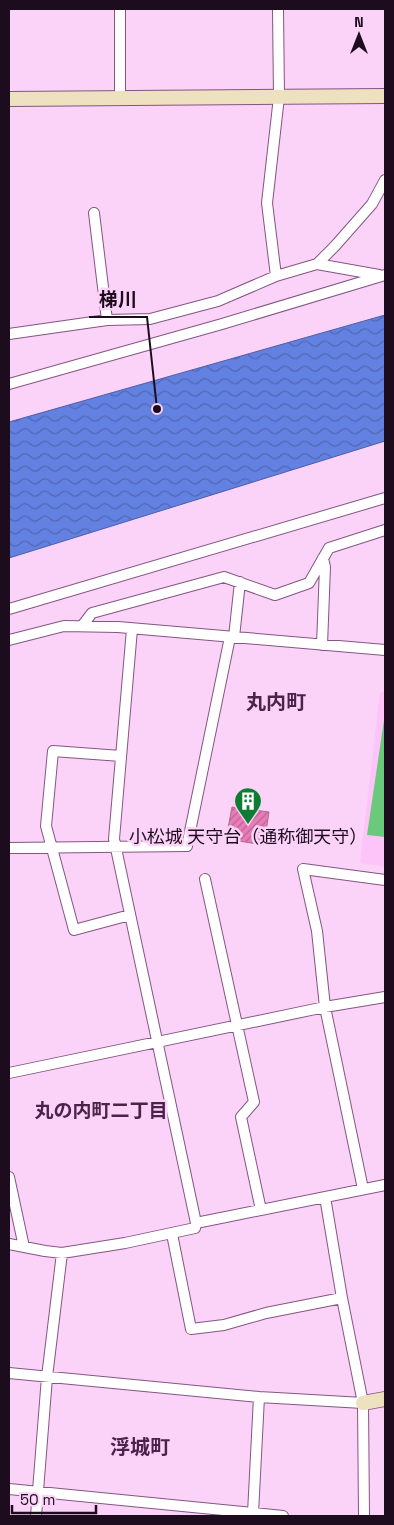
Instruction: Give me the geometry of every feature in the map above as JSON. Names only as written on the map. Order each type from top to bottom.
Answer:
[{"type":"street","points":[[120,9],[120,98]]},
{"type":"street","points":[[276,276],[266,203],[279,97],[278,9]]},
{"type":"street","points":[[9,99],[385,96]]},
{"type":"street","points":[[316,264],[335,246],[372,204],[385,180]]},
{"type":"street","points":[[94,213],[107,320]]},
{"type":"street","points":[[9,334],[107,320],[150,319],[218,301],[276,276],[316,264],[384,276]]},
{"type":"street","points":[[9,384],[384,276]]},
{"type":"street","points":[[9,610],[385,498]]},
{"type":"street","points":[[82,626],[92,613],[224,577],[274,595],[309,583],[329,548],[385,530]]},
{"type":"street","points":[[322,645],[325,567],[323,558]]},
{"type":"street","points":[[9,848],[187,846],[232,637],[240,582]]},
{"type":"street","points":[[9,640],[64,626],[82,626],[385,650]]},
{"type":"street","points":[[9,1244],[62,1253],[172,1234],[195,1228],[196,1223],[114,840],[132,629]]},
{"type":"street","points":[[121,756],[53,751],[46,826],[74,930],[130,915]]},
{"type":"street","points":[[363,1189],[325,1007],[318,931],[303,870],[385,880]]},
{"type":"street","points":[[205,879],[254,1102],[241,1117],[261,1210]]},
{"type":"street","points":[[9,1073],[325,1007],[385,997]]},
{"type":"street","points":[[9,1177],[24,1247]]},
{"type":"street","points":[[196,1223],[385,1185]]},
{"type":"street","points":[[325,1197],[342,1298],[363,1403],[364,1516]]},
{"type":"street","points":[[172,1234],[191,1329],[224,1325],[266,1313],[342,1298]]},
{"type":"street","points":[[36,1516],[47,1377],[62,1253]]},
{"type":"street","points":[[9,1373],[259,1396],[363,1403],[385,1399]]},
{"type":"street","points":[[253,1513],[259,1396]]},
{"type":"street","points":[[9,1488],[236,1514],[253,1513],[283,1516]]},
{"type":"shaded area","points":[[385,691],[385,867],[360,863],[380,693]]},
{"type":"green space","points":[[385,713],[385,837],[367,835]]},
{"type":"water","points":[[385,315],[385,441],[9,558],[9,422]]},
{"type":"building","name":"小松城 天守台（通称御天守）","points":[[232,807],[269,812],[264,845],[226,839]]},
{"type":"place","name":"梯川","points":[[157,409]]},
{"type":"place","name":"小松城 天守台（通称御天守）","points":[[248,825]]},
{"type":"district","name":"丸内町","points":[[276,702]]},
{"type":"district","name":"丸の内町二丁目","points":[[101,1110]]},
{"type":"district","name":"浮城町","points":[[140,1447]]}]
